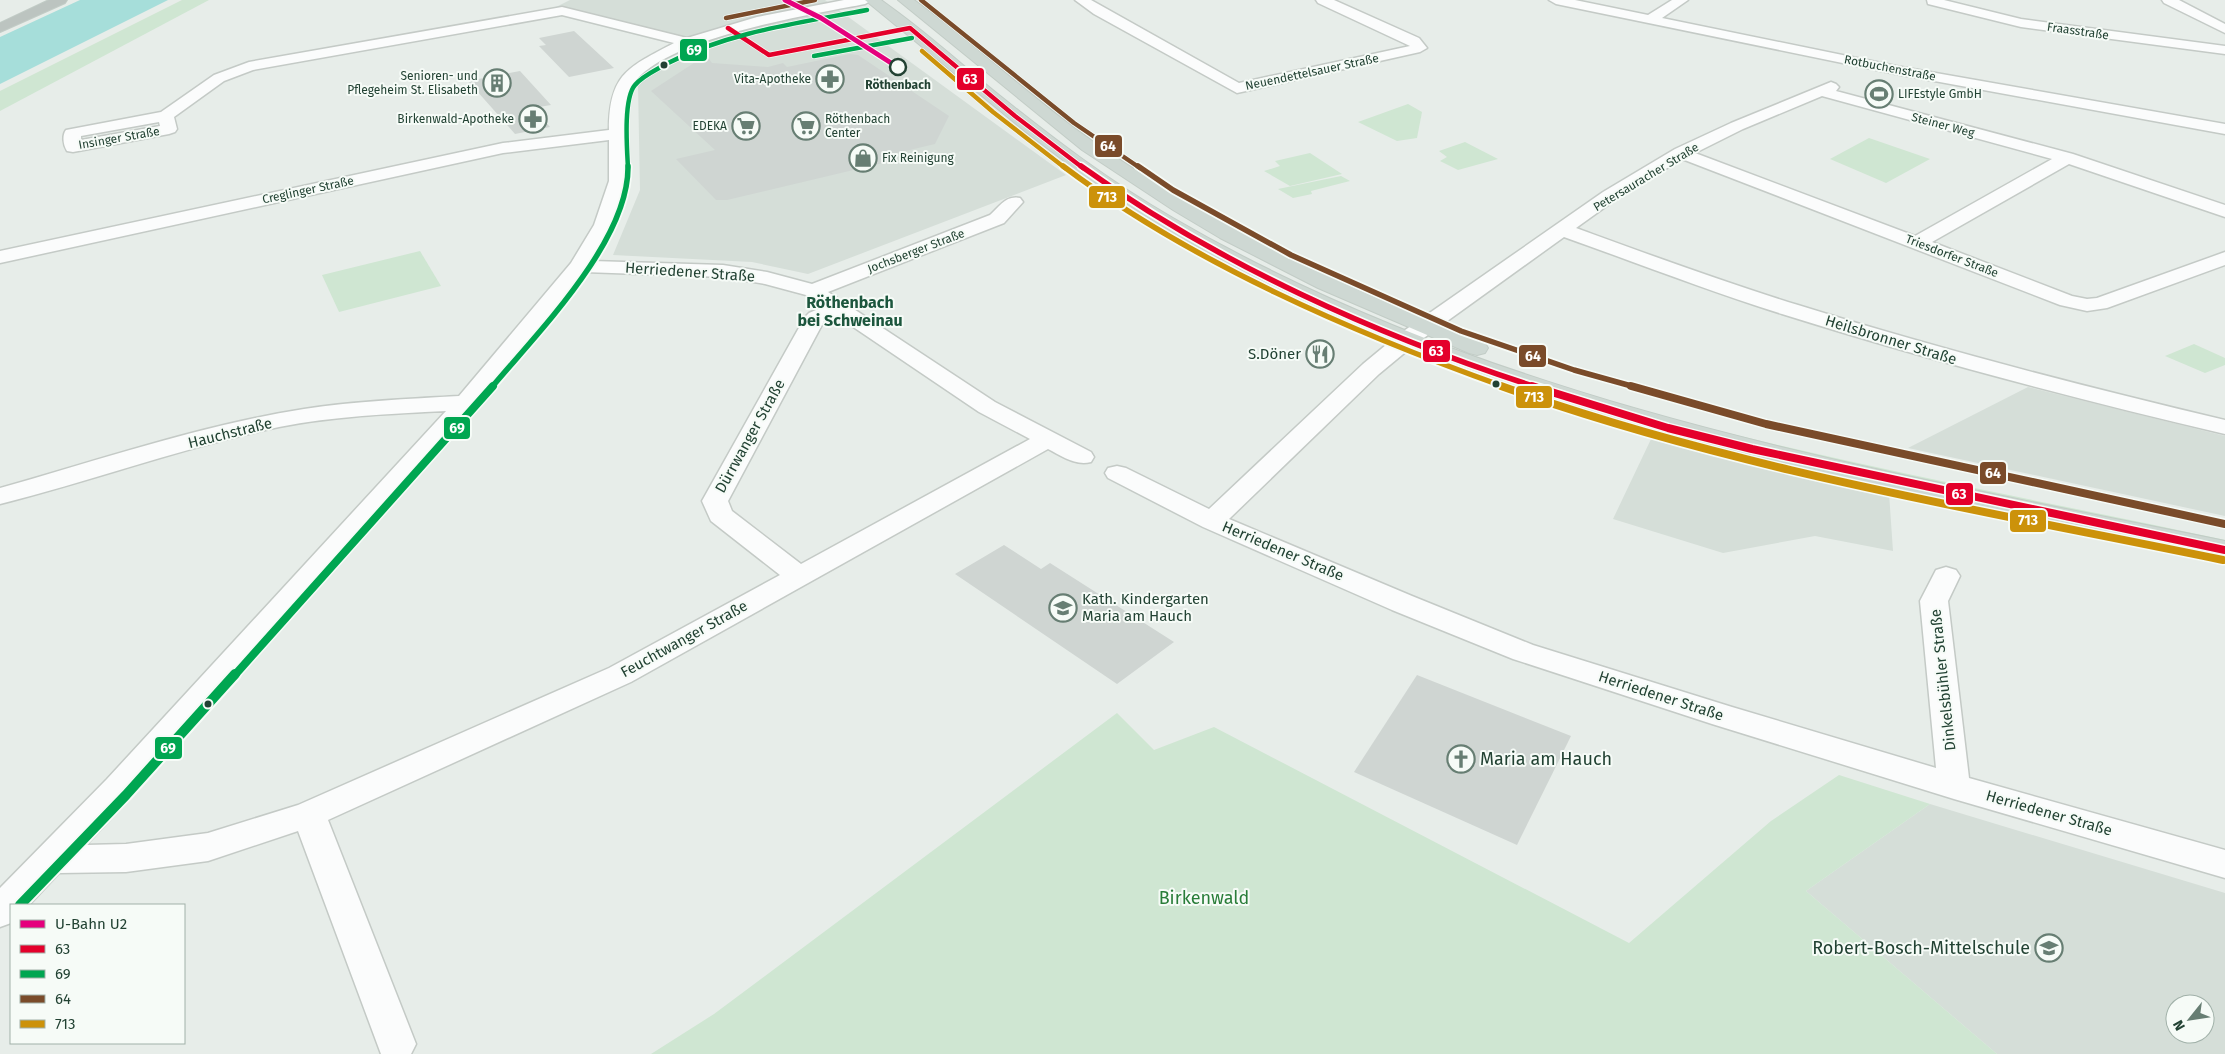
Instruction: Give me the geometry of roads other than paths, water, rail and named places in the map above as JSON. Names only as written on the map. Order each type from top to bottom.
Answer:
[{"type":"highway","points":[[0,16],[36,0]]},
{"type":"highway","points":[[0,28],[60,0]]},
{"type":"main road","points":[[872,0],[910,28],[1041,136],[1122,195],[1172,226],[1247,267],[1346,315],[1480,349],[1553,374],[1711,421],[1873,459],[2225,534]]},
{"type":"main road","points":[[904,0],[1068,130],[1158,192],[1416,333],[1550,393],[1715,440],[1823,466],[2225,550]]},
{"type":"street","points":[[562,11],[580,0]]},
{"type":"street","points":[[0,912],[126,781],[466,404],[580,266],[603,225],[618,181],[617,116],[620,94],[626,80],[648,63],[688,42],[757,21],[865,0]]},
{"type":"street","name":"Neuendettelsauer Straße","points":[[1084,1],[1110,0]]},
{"type":"street","name":"Neuendettelsauer Straße","points":[[1084,1],[1237,88],[1420,48],[1414,41],[1323,0]]},
{"type":"street","name":"Rotbuchenstraße","points":[[1556,0],[1896,70],[2225,129]]},
{"type":"street","points":[[1649,20],[1681,0]]},
{"type":"street","points":[[2169,0],[2225,29]]},
{"type":"street","name":"Fraasstraße","points":[[1934,1],[1987,16],[2021,23],[2225,50]]},
{"type":"street","name":"Insinger Straße","points":[[166,116],[169,129],[73,147],[72,133],[166,116],[219,78],[249,66],[562,11],[688,42]]},
{"type":"street","name":"Petersauracher Straße","points":[[1841,83],[1863,63]]},
{"type":"street","name":"Petersauracher Straße","points":[[1212,521],[1371,369],[1416,333],[1609,196],[1681,153],[1737,126],[1841,83],[1896,70]]},
{"type":"street","name":"Steiner Weg","points":[[1841,83],[2120,174],[2225,211]]},
{"type":"street","name":"Creglinger Straße","points":[[0,257],[503,148],[618,134]]},
{"type":"street","name":"Triesdorfer Straße","points":[[1681,153],[2067,301],[2086,305],[2100,304],[2225,258]]},
{"type":"street","points":[[1917,243],[2067,158]]},
{"type":"street","name":"Jochsberger Straße","points":[[813,291],[997,220],[1014,202]]},
{"type":"street","name":"Heilsbronner Straße","points":[[1563,230],[1735,292],[1973,365],[2225,427]]},
{"type":"street","name":"Herriedener Straße","points":[[580,266],[723,271],[767,278],[813,291],[988,406],[1082,457]]},
{"type":"street","name":"Dürrwanger Straße","points":[[799,576],[720,515],[715,501],[816,317],[838,308]]},
{"type":"street","name":"Hauchstraße","points":[[0,496],[220,434],[282,420],[401,406],[466,404]]},
{"type":"street","name":"Feuchtwanger Straße","points":[[51,859],[126,858],[208,847],[309,814],[620,674],[1048,439]]},
{"type":"street","name":"Herriedener Straße","points":[[1117,474],[1212,521],[1402,603],[1523,652],[1722,716],[1954,786],[2225,864]]},
{"type":"street","name":"Dinkelsbühler Straße","points":[[1946,576],[1934,601],[1954,786]]},
{"type":"street","points":[[309,814],[396,1044]]},
{"type":"water","points":[[80,0],[168,0],[0,84],[0,37]]},
{"type":"metro line","name":"U2","points":[[785,0],[821,18],[902,70]]},
{"type":"place","name":"Röthenbach","points":[[898,67]]},
{"type":"place","name":"Vita-Apotheke","points":[[830,79]]},
{"type":"place","name":"Senioren- und Pflegeheim St. Elisabeth","points":[[497,83]]},
{"type":"place","name":"LIFEstyle GmbH","points":[[1879,94]]},
{"type":"place","name":"Birkenwald-Apotheke","points":[[533,119]]},
{"type":"place","name":"EDEKA","points":[[746,126]]},
{"type":"place","name":"Röthenbach Center","points":[[806,126]]},
{"type":"place","name":"Fix Reinigung","points":[[863,158]]},
{"type":"place","name":"S.Döner","points":[[1320,354]]},
{"type":"place","name":"Kath. Kindergarten Maria am Hauch","points":[[1063,608]]},
{"type":"place","name":"Maria am Hauch","points":[[1461,759]]},
{"type":"place","name":"Robert-Bosch-Mittelschule","points":[[2049,948]]},
{"type":"district","name":"Röthenbach bei Schweinau","points":[[850,311]]},
{"type":"park label","name":"Birkenwald","points":[[1204,898]]}]
